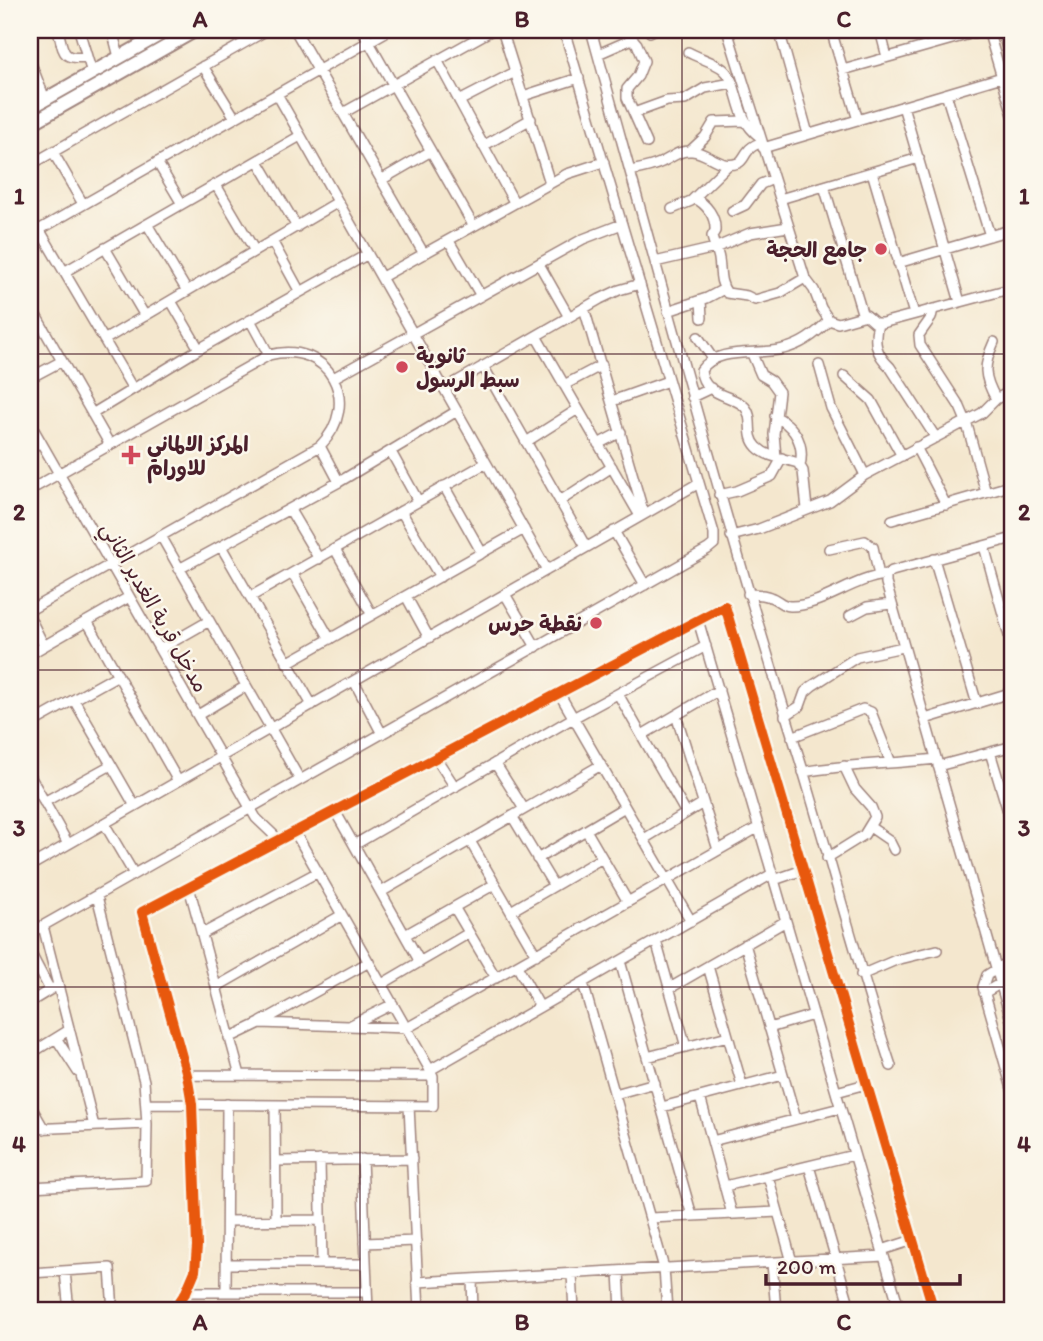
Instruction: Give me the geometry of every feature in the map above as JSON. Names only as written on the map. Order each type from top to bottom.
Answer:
[{"type":"highway","points":[[45,116],[44,108],[38,103],[167,30]]},
{"type":"highway","points":[[30,124],[196,30]]},
{"type":"highway","points":[[65,87],[72,100]]},
{"type":"main road","points":[[1003,30],[1013,64]]},
{"type":"street","points":[[58,30],[64,53],[68,57],[87,57]]},
{"type":"street","points":[[79,30],[92,73]]},
{"type":"street","points":[[112,30],[119,57]]},
{"type":"street","points":[[140,30],[143,43]]},
{"type":"street","points":[[30,165],[267,30]]},
{"type":"street","points":[[295,30],[424,254]]},
{"type":"street","points":[[362,30],[473,225]]},
{"type":"street","points":[[30,235],[389,30]]},
{"type":"street","points":[[343,113],[492,30]]},
{"type":"street","points":[[502,30],[550,183]]},
{"type":"street","points":[[30,933],[714,544],[714,533],[565,30]]},
{"type":"street","points":[[591,30],[719,495],[861,975],[891,1066]]},
{"type":"street","points":[[727,30],[805,278],[829,320],[838,323],[869,316],[878,324]]},
{"type":"street","points":[[779,30],[808,134]]},
{"type":"street","points":[[831,30],[858,120]]},
{"type":"street","points":[[880,30],[887,57]]},
{"type":"street","points":[[932,30],[936,43]]},
{"type":"street","points":[[843,70],[986,30],[1013,115]]},
{"type":"street","points":[[598,54],[618,46],[632,34],[638,44],[644,61],[638,76],[627,89],[628,98],[647,142]]},
{"type":"street","points":[[688,52],[723,68],[732,83],[744,121],[762,142]]},
{"type":"street","points":[[30,61],[38,103]]},
{"type":"street","points":[[437,61],[514,202]]},
{"type":"street","points":[[203,66],[235,118]]},
{"type":"street","points":[[459,101],[515,72]]},
{"type":"street","points":[[673,209],[695,198],[728,165],[741,161],[751,148],[762,142],[808,134],[1002,77]]},
{"type":"street","points":[[523,96],[579,78]]},
{"type":"street","points":[[634,113],[667,102],[684,100],[705,88],[732,83]]},
{"type":"street","points":[[276,94],[547,570]]},
{"type":"street","points":[[946,94],[990,236]]},
{"type":"street","points":[[903,106],[961,302]]},
{"type":"street","points":[[483,146],[531,119]]},
{"type":"street","points":[[690,151],[705,137],[714,122],[744,121]]},
{"type":"street","points":[[64,272],[300,136]]},
{"type":"street","points":[[381,180],[431,151]]},
{"type":"street","points":[[630,171],[662,162],[673,154],[690,151],[703,153],[714,161],[728,165]]},
{"type":"street","points":[[54,152],[83,204]]},
{"type":"street","points":[[780,200],[919,158]]},
{"type":"street","points":[[258,161],[297,227]]},
{"type":"street","points":[[157,162],[182,204]]},
{"type":"street","points":[[382,277],[550,183],[580,169],[604,162]]},
{"type":"street","points":[[872,172],[914,314]]},
{"type":"street","points":[[732,211],[745,205],[761,184],[773,179]]},
{"type":"street","points":[[216,185],[255,251]]},
{"type":"street","points":[[824,186],[863,316]]},
{"type":"street","points":[[695,198],[703,202],[714,219],[715,231],[712,236],[727,293],[755,300],[780,293],[805,278]]},
{"type":"street","points":[[104,340],[338,202]]},
{"type":"street","points":[[147,224],[187,291]]},
{"type":"street","points":[[335,377],[602,230],[622,224]]},
{"type":"street","points":[[655,262],[715,248],[750,233],[788,227]]},
{"type":"street","points":[[39,229],[133,389]]},
{"type":"street","points":[[898,263],[1013,229]]},
{"type":"street","points":[[449,240],[481,296]]},
{"type":"street","points":[[272,241],[300,292]]},
{"type":"street","points":[[105,248],[145,316]]},
{"type":"street","points":[[92,414],[199,349],[368,254]]},
{"type":"street","points":[[539,264],[569,317]]},
{"type":"street","points":[[444,389],[584,308],[619,290],[640,284]]},
{"type":"street","points":[[878,324],[1013,288]]},
{"type":"street","points":[[668,312],[724,289]]},
{"type":"street","points":[[701,300],[702,318]]},
{"type":"street","points":[[171,301],[199,349]]},
{"type":"street","points":[[30,305],[110,445]]},
{"type":"street","points":[[584,308],[621,432],[642,515]]},
{"type":"street","points":[[933,309],[931,318],[919,335],[920,345],[960,407],[986,493]]},
{"type":"street","points":[[250,320],[269,355]]},
{"type":"street","points":[[807,509],[803,471],[798,463],[756,447],[750,437],[749,414],[746,408],[711,388],[704,381],[701,370],[723,354],[752,354],[792,347],[820,330],[829,320]]},
{"type":"street","points":[[878,324],[875,335],[880,358],[890,367],[936,438]]},
{"type":"street","points":[[536,336],[642,515]]},
{"type":"street","points":[[698,337],[713,359]]},
{"type":"street","points":[[994,342],[985,360],[985,373],[996,399]]},
{"type":"street","points":[[30,490],[269,355],[288,353],[312,359],[335,377],[339,394],[337,420],[320,446],[30,610]]},
{"type":"street","points":[[719,495],[737,491],[772,476],[779,458],[775,416],[780,400],[779,391],[771,381],[761,375],[752,354]]},
{"type":"street","points":[[30,378],[62,361]]},
{"type":"street","points":[[819,365],[831,408],[866,475]]},
{"type":"street","points":[[483,366],[586,547]]},
{"type":"street","points":[[564,385],[602,366]]},
{"type":"street","points":[[845,376],[871,400],[902,456]]},
{"type":"street","points":[[612,401],[668,381]]},
{"type":"street","points":[[692,397],[711,388]]},
{"type":"street","points":[[731,536],[760,529],[830,501],[866,475],[982,413],[996,399],[1013,390]]},
{"type":"street","points":[[526,442],[578,409]]},
{"type":"street","points":[[179,569],[290,510],[457,411]]},
{"type":"street","points":[[775,416],[786,422],[799,440],[802,455],[800,466]]},
{"type":"street","name":"مدخل قرية الغدير الثاني","points":[[30,423],[251,808],[279,840]]},
{"type":"street","points":[[598,444],[621,432]]},
{"type":"street","points":[[30,448],[41,442]]},
{"type":"street","points":[[320,446],[339,482]]},
{"type":"street","points":[[916,447],[946,505]]},
{"type":"street","points":[[391,452],[418,501]]},
{"type":"street","points":[[250,597],[486,463]]},
{"type":"street","points":[[560,501],[612,467]]},
{"type":"street","points":[[30,866],[699,482]]},
{"type":"street","points":[[444,486],[482,554]]},
{"type":"street","points":[[892,520],[1013,486]]},
{"type":"street","points":[[290,510],[318,559]]},
{"type":"street","points":[[401,511],[440,577]]},
{"type":"street","points":[[287,663],[524,529]]},
{"type":"street","points":[[614,531],[645,585]]},
{"type":"street","points":[[160,536],[300,780]]},
{"type":"street","points":[[748,594],[772,597],[783,605],[807,603],[891,571],[1013,538]]},
{"type":"street","points":[[829,549],[865,541],[873,547],[998,968],[1013,1027]]},
{"type":"street","points":[[984,546],[1013,650]]},
{"type":"street","points":[[222,548],[312,705]]},
{"type":"street","points":[[335,549],[372,615]]},
{"type":"street","points":[[934,559],[976,704]]},
{"type":"street","points":[[293,574],[330,639]]},
{"type":"street","points":[[505,594],[536,647]]},
{"type":"street","points":[[406,596],[429,638]]},
{"type":"street","points":[[30,654],[130,597]]},
{"type":"street","points":[[850,616],[867,607],[891,604]]},
{"type":"street","points":[[173,1311],[186,1292],[195,1271],[197,1246],[192,1104],[187,1075],[142,912],[724,606],[934,1311]]},
{"type":"street","points":[[30,618],[44,646]]},
{"type":"street","points":[[698,620],[900,1311]]},
{"type":"street","points":[[87,621],[178,781]]},
{"type":"street","points":[[160,649],[209,621]]},
{"type":"street","points":[[354,845],[573,718],[706,646]]},
{"type":"street","points":[[785,716],[800,706],[805,692],[811,686],[857,657],[903,647]]},
{"type":"street","points":[[30,724],[118,675]]},
{"type":"street","points":[[354,681],[382,734]]},
{"type":"street","points":[[198,715],[246,686]]},
{"type":"street","points":[[642,735],[719,690]]},
{"type":"street","points":[[925,719],[1013,692]]},
{"type":"street","points":[[559,693],[691,920]]},
{"type":"street","points":[[618,694],[686,813]]},
{"type":"street","points":[[74,700],[135,806]]},
{"type":"street","points":[[792,737],[863,709],[871,712],[891,763]]},
{"type":"street","points":[[676,715],[718,850]]},
{"type":"street","points":[[803,772],[844,766],[937,763],[1013,746]]},
{"type":"street","points":[[990,752],[1013,828]]},
{"type":"street","points":[[436,758],[455,787]]},
{"type":"street","points":[[495,763],[524,809]]},
{"type":"street","points":[[44,802],[111,765]]},
{"type":"street","points":[[381,892],[601,765]]},
{"type":"street","points":[[827,858],[854,843],[870,827],[875,817],[871,807],[855,789],[844,766]]},
{"type":"street","points":[[30,776],[68,844]]},
{"type":"street","points":[[644,839],[703,803]]},
{"type":"street","points":[[537,859],[625,807]]},
{"type":"street","points":[[335,811],[420,962]]},
{"type":"street","points":[[512,816],[554,886]]},
{"type":"street","points":[[104,823],[134,874]]},
{"type":"street","points":[[260,1023],[407,1028],[759,827]]},
{"type":"street","points":[[870,827],[889,840],[894,850]]},
{"type":"street","points":[[586,830],[628,902]]},
{"type":"street","points":[[146,1104],[433,1106],[431,1073],[295,832]]},
{"type":"street","points":[[470,841],[536,954]]},
{"type":"street","points":[[511,911],[602,858]]},
{"type":"street","points":[[187,1075],[431,1073],[691,920],[773,877],[803,870]]},
{"type":"street","points":[[202,934],[318,872]]},
{"type":"street","points":[[405,935],[495,884]]},
{"type":"street","points":[[189,887],[240,1075]]},
{"type":"street","points":[[30,1187],[146,1181],[146,1104],[134,1038],[97,896]]},
{"type":"street","points":[[454,907],[496,978]]},
{"type":"street","points":[[216,987],[342,915]]},
{"type":"street","points":[[670,988],[786,921]]},
{"type":"street","points":[[43,926],[54,988],[69,1030],[94,1126]]},
{"type":"street","points":[[382,984],[469,933]]},
{"type":"street","points":[[656,941],[686,1047]]},
{"type":"street","points":[[745,944],[796,1119]]},
{"type":"street","points":[[861,975],[896,960],[937,950]]},
{"type":"street","points":[[30,952],[54,988]]},
{"type":"street","points":[[1013,960],[987,975],[983,981],[984,993],[1013,1092]]},
{"type":"street","points":[[620,961],[692,1216]]},
{"type":"street","points":[[229,1038],[369,962]]},
{"type":"street","points":[[517,966],[540,1007]]},
{"type":"street","points":[[708,966],[742,1085]]},
{"type":"street","points":[[984,993],[1013,976]]},
{"type":"street","points":[[583,983],[664,1268],[667,1311]]},
{"type":"street","points":[[30,1002],[54,988]]},
{"type":"street","points":[[348,1027],[393,1004]]},
{"type":"street","points":[[769,1028],[813,1015]]},
{"type":"street","points":[[30,1054],[69,1030]]},
{"type":"street","points":[[648,1057],[728,1036]]},
{"type":"street","points":[[56,1038],[82,1079]]},
{"type":"street","points":[[662,1107],[783,1074]]},
{"type":"street","points":[[615,1094],[655,1083]]},
{"type":"street","points":[[836,1092],[866,1084]]},
{"type":"street","points":[[700,1097],[732,1214]]},
{"type":"street","points":[[226,1292],[227,1104]]},
{"type":"street","points":[[30,1105],[44,1129]]},
{"type":"street","points":[[275,1105],[276,1220]]},
{"type":"street","points":[[409,1106],[419,1311]]},
{"type":"street","points":[[712,1141],[840,1108]]},
{"type":"street","points":[[30,1129],[147,1124]]},
{"type":"street","points":[[725,1186],[854,1155]]},
{"type":"street","points":[[362,1159],[368,1311]]},
{"type":"street","points":[[276,1161],[412,1159]]},
{"type":"street","points":[[320,1160],[322,1264]]},
{"type":"street","points":[[809,1166],[836,1259],[846,1311],[813,1311]]},
{"type":"street","points":[[768,1176],[792,1262]]},
{"type":"street","points":[[650,1218],[778,1212]]},
{"type":"street","points":[[227,1221],[321,1220]]},
{"type":"street","points":[[417,1282],[836,1259],[883,1253],[913,1240]]},
{"type":"street","points":[[365,1243],[415,1241]]},
{"type":"street","points":[[772,1263],[776,1311]]},
{"type":"street","points":[[227,1264],[366,1264]]},
{"type":"street","points":[[30,1273],[110,1268],[113,1311]]},
{"type":"street","points":[[65,1271],[69,1311]]},
{"type":"street","points":[[619,1271],[621,1311]]},
{"type":"street","points":[[572,1273],[574,1311]]},
{"type":"street","points":[[472,1279],[473,1311]]},
{"type":"street","points":[[186,1292],[367,1292]]},
{"type":"cycle path","points":[[173,1311],[186,1292],[195,1271],[197,1246],[192,1104],[187,1075],[142,912],[725,606],[934,1311]]},
{"type":"place","name":"جامع الحجة","points":[[881,249]]},
{"type":"place","name":"ثانوية سبط الرسول","points":[[402,367]]},
{"type":"place","name":"المركز الالماني للاورام","points":[[131,455]]},
{"type":"place","name":"نقطة حرس","points":[[596,623]]}]
